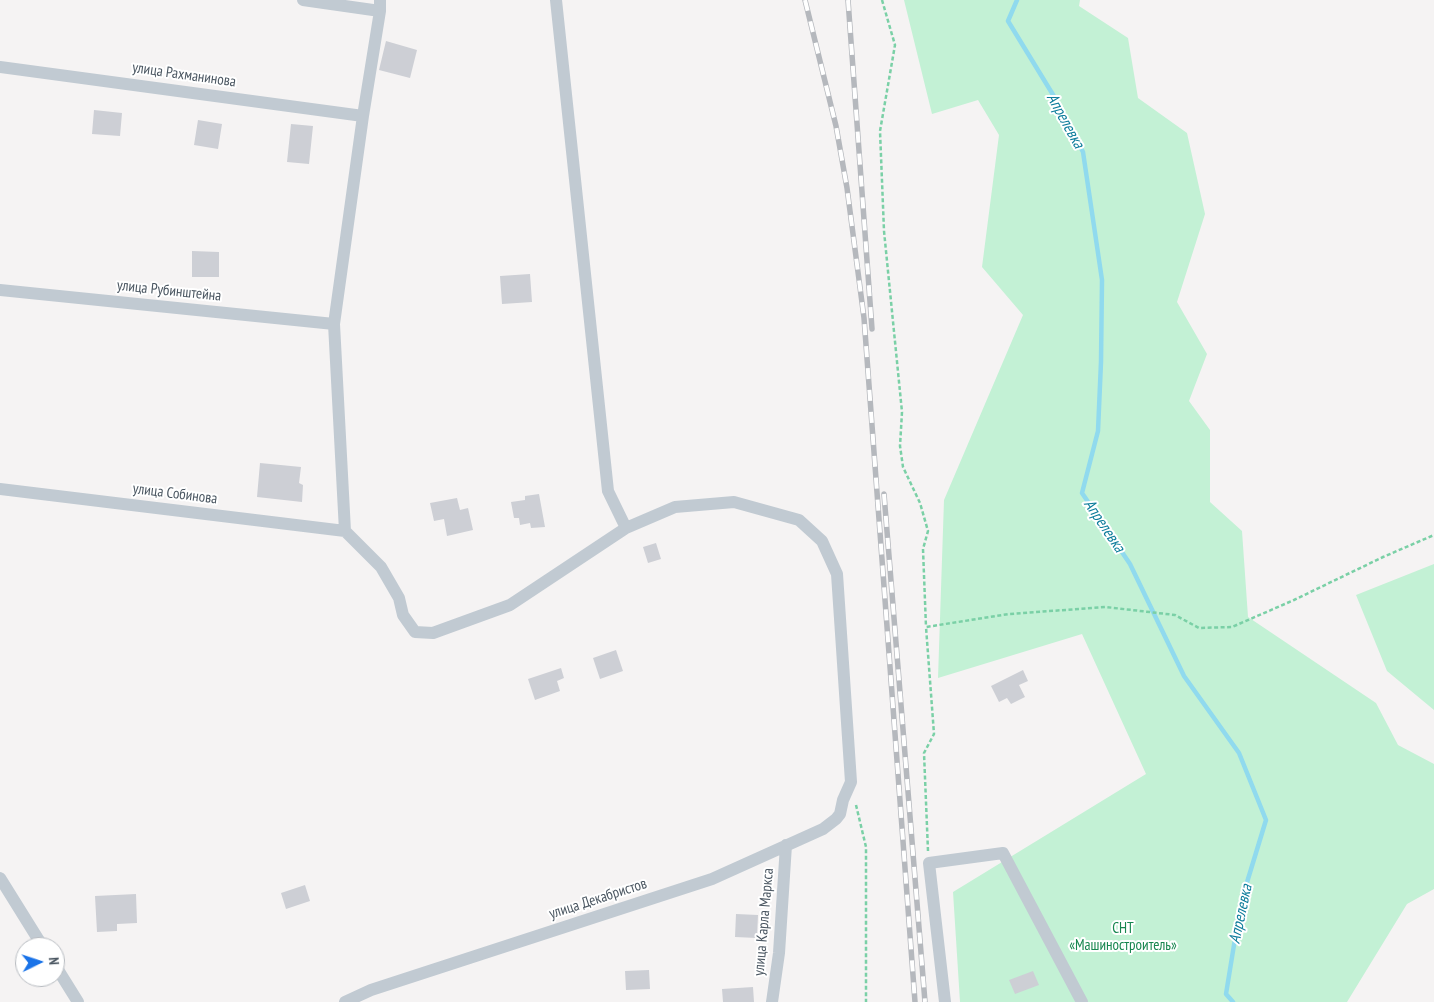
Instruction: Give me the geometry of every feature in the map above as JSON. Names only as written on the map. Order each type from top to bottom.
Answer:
[{"type":"street","points":[[303,0],[380,6],[334,324],[345,531],[381,567],[399,598],[403,615],[415,632],[434,633],[510,606],[626,528],[675,507],[734,502],[799,520],[822,541],[837,574],[850,782]]},
{"type":"street","points":[[556,0],[608,491],[626,528]]},
{"type":"street","name":"улица Рахманинова","points":[[0,67],[363,116]]},
{"type":"street","name":"улица Рубинштейна","points":[[0,290],[334,324]]},
{"type":"street","name":"улица Собинова","points":[[0,489],[345,531]]},
{"type":"street","name":"улица Декабристов","points":[[345,1002],[372,990],[712,879],[823,829],[840,814],[850,782]]},
{"type":"street","name":"улица Карла Маркса","points":[[772,1002],[779,953],[786,845]]},
{"type":"street","points":[[945,1002],[929,863],[1003,854],[1082,1002]]},
{"type":"street","points":[[0,878],[38,937]]},
{"type":"street","points":[[65,981],[78,1002]]},
{"type":"path","points":[[882,0],[895,46],[880,131],[884,231],[902,412],[900,446],[903,466],[920,503],[928,531],[923,549],[926,627],[934,734],[924,753],[929,863]]},
{"type":"path","points":[[926,627],[1010,614],[1106,607],[1175,615],[1199,628],[1232,627],[1434,535]]},
{"type":"path","points":[[850,782],[866,847],[866,1002]]},
{"type":"green space","name":"СНТ «Машиностроитель»","points":[[904,0],[1080,0],[1079,6],[1128,38],[1138,98],[1187,133],[1205,214],[1177,302],[1207,354],[1189,401],[1210,430],[1210,502],[1242,531],[1248,617],[1376,703],[1398,745],[1434,764],[1434,889],[1407,904],[1347,1002],[960,1002],[953,892],[1146,774],[1082,634],[938,678],[944,500],[1023,315],[982,267],[999,135],[978,100],[932,114]]},
{"type":"green space","points":[[1434,564],[1434,710],[1387,671],[1356,595]]},
{"type":"building","points":[[386,41],[417,50],[410,78],[379,70]]},
{"type":"building","points":[[94,110],[122,113],[120,136],[92,134]]},
{"type":"building","points":[[198,120],[222,124],[218,149],[194,145]]},
{"type":"building","points":[[291,124],[313,126],[309,164],[287,162]]},
{"type":"building","points":[[192,251],[219,252],[219,277],[192,277]]},
{"type":"building","points":[[530,274],[532,302],[502,304],[500,276]]},
{"type":"building","points":[[260,463],[301,467],[299,483],[303,485],[302,502],[257,497]]},
{"type":"building","points":[[539,494],[545,527],[531,528],[530,523],[520,525],[519,518],[514,518],[511,502],[525,500],[525,496]]},
{"type":"building","points":[[457,498],[460,510],[468,508],[473,530],[447,536],[444,519],[434,521],[430,503]]},
{"type":"building","points":[[656,543],[661,559],[648,563],[643,547]]},
{"type":"building","points":[[616,650],[623,671],[600,679],[593,658]]},
{"type":"building","points":[[561,668],[564,678],[557,681],[560,691],[535,700],[528,679]]},
{"type":"building","points":[[1023,670],[1028,681],[1019,685],[1025,697],[1011,704],[1007,698],[999,702],[991,686]]},
{"type":"building","points":[[305,885],[310,901],[286,909],[281,893]]},
{"type":"building","points":[[136,894],[137,923],[117,924],[117,931],[97,932],[95,896]]},
{"type":"building","points":[[736,914],[758,915],[757,938],[735,937]]},
{"type":"building","points":[[649,970],[650,989],[626,990],[625,971]]},
{"type":"building","points":[[1033,971],[1039,985],[1015,994],[1009,980]]},
{"type":"building","points":[[753,987],[754,1002],[723,1002],[722,989]]},
{"type":"waterway","name":"Апрелевка","points":[[1017,0],[1008,21],[1055,98],[1083,152],[1102,280],[1098,431],[1082,493],[1130,564],[1184,676],[1239,753],[1266,820],[1241,902],[1226,994],[1233,1002]]},
{"type":"railway","points":[[805,0],[836,126],[847,188],[864,318],[915,1002]]},
{"type":"railway","points":[[848,0],[872,329]]},
{"type":"railway","points":[[884,494],[925,1002]]}]
